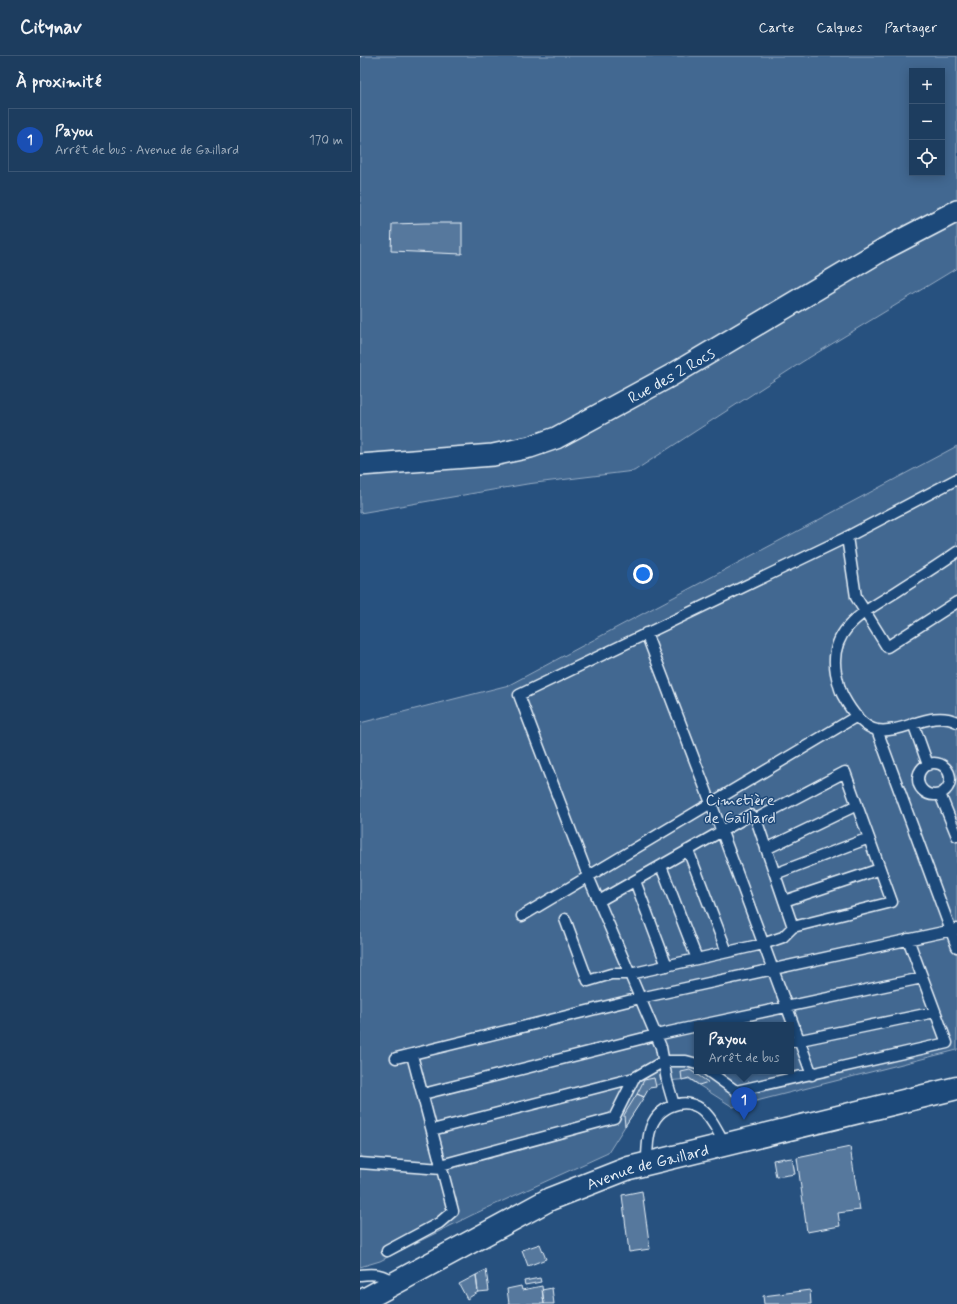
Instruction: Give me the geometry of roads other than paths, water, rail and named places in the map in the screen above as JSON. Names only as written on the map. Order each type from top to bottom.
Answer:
[{"type":"street","name":"Rue des 2 Rocs","points":[[360,465],[493,455],[530,447],[556,438],[672,375],[884,249],[957,211]]},
{"type":"street","name":"Avenue de Gaillard","points":[[360,1302],[397,1284],[550,1199],[629,1168],[957,1088]]},
{"type":"lane","points":[[674,1105],[667,1081],[664,1061],[656,1035],[588,876],[519,695],[847,537],[957,479]]},
{"type":"lane","points":[[847,537],[856,597],[887,647],[957,602]]},
{"type":"lane","points":[[957,552],[864,612],[847,627],[840,638],[834,656],[838,681],[842,694],[857,716],[865,724],[876,730],[897,728],[938,718],[950,718],[957,722]]},
{"type":"lane","points":[[646,633],[712,803],[787,1007],[790,1022]]},
{"type":"lane","points":[[522,916],[857,716]]},
{"type":"lane","points":[[913,723],[928,765]]},
{"type":"lane","points":[[876,730],[954,930],[957,947]]},
{"type":"lane","points":[[938,764],[949,774],[949,783],[940,794],[935,795],[926,793],[920,785],[918,780],[921,771],[928,765],[938,764]]},
{"type":"lane","points":[[565,919],[588,981],[611,974],[630,974],[764,944],[784,937],[793,927],[892,902],[845,772],[756,819]]},
{"type":"lane","points":[[940,794],[957,836]]},
{"type":"lane","points":[[766,849],[857,805]]},
{"type":"lane","points":[[599,901],[750,815],[756,819],[793,927]]},
{"type":"lane","points":[[775,874],[869,838]]},
{"type":"lane","points":[[688,850],[727,952]]},
{"type":"lane","points":[[661,866],[697,959]]},
{"type":"lane","points":[[784,901],[880,869]]},
{"type":"lane","points":[[635,881],[667,966]]},
{"type":"lane","points":[[396,1058],[640,998],[772,968],[954,930]]},
{"type":"lane","points":[[712,1074],[736,1091],[812,1075],[946,1043],[908,939]]},
{"type":"lane","points":[[715,1022],[922,978]]},
{"type":"lane","points":[[812,1075],[795,1042],[935,1012]]},
{"type":"lane","points":[[423,1094],[694,1027]]},
{"type":"lane","points":[[387,1251],[439,1224],[453,1211],[412,1055]]},
{"type":"lane","points":[[432,1130],[634,1078],[664,1061],[686,1060],[694,1063]]},
{"type":"lane","points":[[360,1164],[442,1167],[614,1118],[634,1078]]},
{"type":"lane","points":[[647,1163],[647,1146],[651,1125],[659,1113],[674,1105],[683,1103],[691,1104],[701,1109],[725,1144]]},
{"type":"lane","points":[[360,1275],[374,1273],[387,1276],[397,1284]]},
{"type":"place","name":"Payou","points":[[744,1120]]},
{"type":"park label","name":"Cimetière de Gaillard","points":[[740,808]]}]
